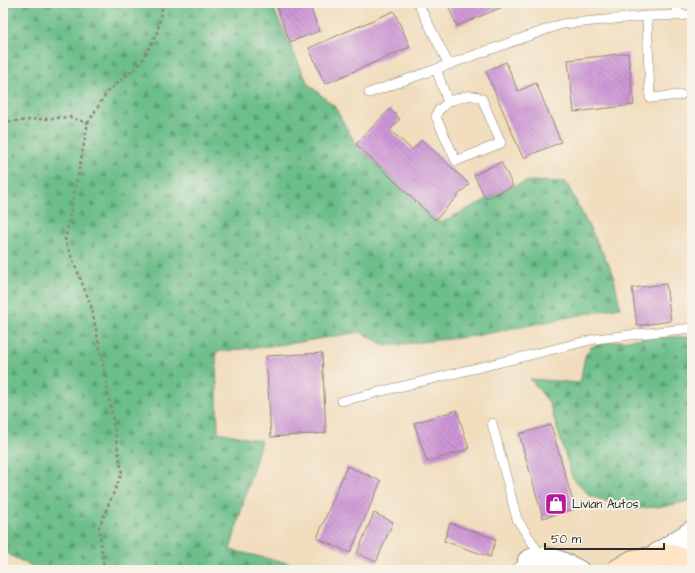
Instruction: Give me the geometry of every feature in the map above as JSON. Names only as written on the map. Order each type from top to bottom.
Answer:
[{"type":"main road","points":[[618,570],[633,561],[669,555],[692,562]]},
{"type":"street","points":[[652,558],[692,532]]},
{"type":"street","points":[[528,562],[560,559],[580,570]]},
{"type":"lane","points":[[418,3],[449,64]]},
{"type":"lane","points":[[673,3],[681,16]]},
{"type":"lane","points":[[647,16],[650,98],[681,95]]},
{"type":"lane","points":[[369,93],[562,24],[647,16],[692,16]]},
{"type":"lane","points":[[436,69],[448,102]]},
{"type":"lane","points":[[466,95],[482,99],[501,143],[456,161],[436,117],[438,111],[448,102],[466,95]]},
{"type":"lane","points":[[342,401],[595,339],[692,328]]},
{"type":"lane","points":[[492,423],[528,562]]},
{"type":"path","points":[[104,570],[99,527],[122,473],[103,363],[91,305],[65,241],[88,123],[106,92],[141,63],[157,34],[162,3]]},
{"type":"path","points":[[3,122],[69,117],[88,123]]},
{"type":"green space","points":[[3,3],[271,3],[308,84],[334,106],[356,144],[435,220],[442,222],[513,186],[529,181],[566,182],[613,273],[620,307],[475,336],[386,346],[360,332],[294,343],[216,352],[218,432],[261,441],[230,550],[301,566],[301,570],[40,570],[3,552]]},
{"type":"green space","points":[[652,337],[692,337],[692,500],[667,506],[631,509],[590,496],[572,477],[549,402],[530,379],[580,383],[585,356],[591,347],[610,342]]},
{"type":"building","points":[[275,3],[309,3],[319,31],[290,42]]},
{"type":"building","points":[[447,3],[512,3],[457,26]]},
{"type":"building","points":[[394,11],[410,47],[325,84],[309,48]]},
{"type":"building","points":[[628,53],[634,105],[574,112],[568,60]]},
{"type":"building","points":[[506,62],[518,91],[536,83],[561,142],[523,158],[486,71]]},
{"type":"building","points":[[390,109],[400,119],[390,130],[412,150],[422,140],[469,184],[435,220],[356,144]]},
{"type":"building","points":[[501,162],[513,186],[486,199],[474,175]]},
{"type":"building","points":[[666,284],[671,321],[637,326],[632,288]]},
{"type":"building","points":[[322,353],[326,433],[271,437],[266,356]]},
{"type":"building","points":[[457,410],[469,449],[427,462],[414,423]]},
{"type":"building","points":[[551,425],[575,509],[543,518],[519,434]]},
{"type":"building","points":[[347,466],[381,481],[350,553],[317,538]]},
{"type":"building","points":[[374,513],[393,522],[376,562],[357,553]]},
{"type":"building","points":[[450,523],[496,539],[490,557],[444,541]]},
{"type":"place","name":"Livian Autos","points":[[556,504]]}]
